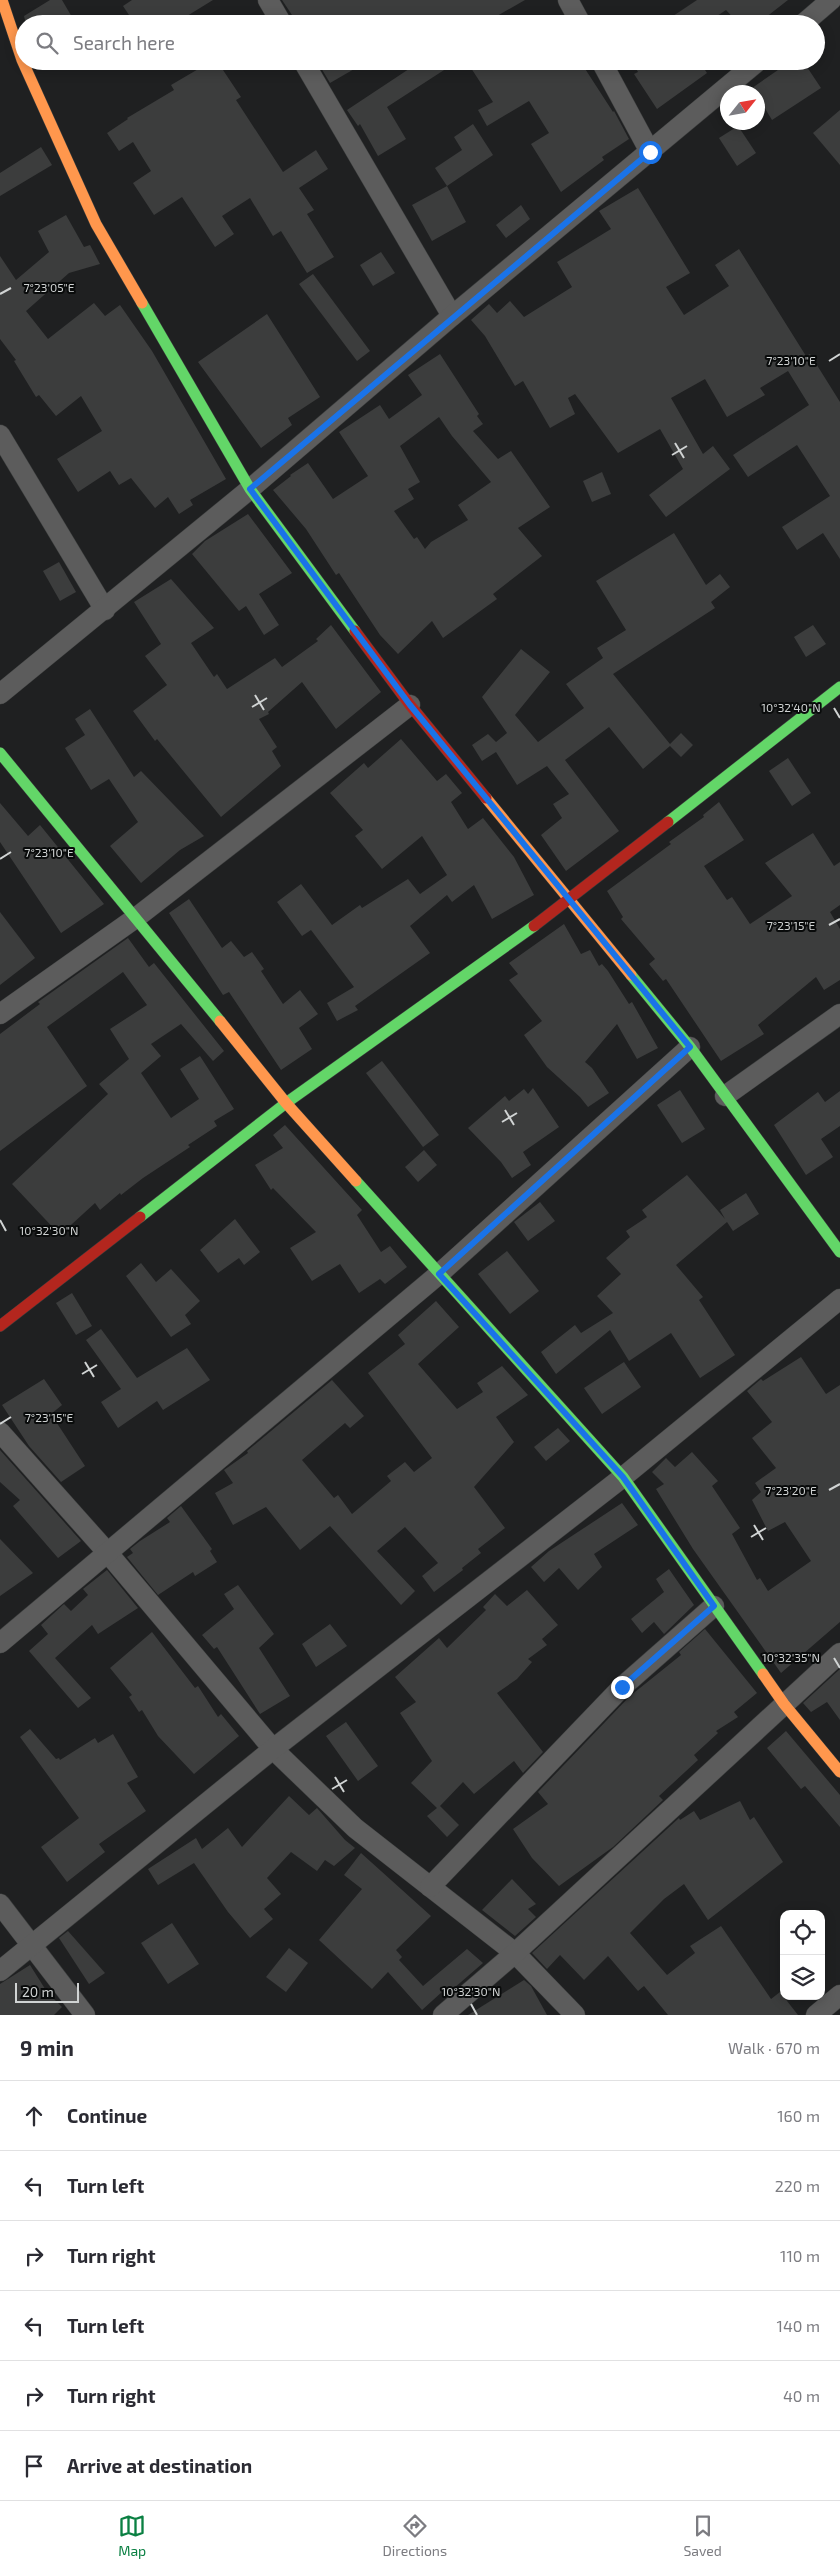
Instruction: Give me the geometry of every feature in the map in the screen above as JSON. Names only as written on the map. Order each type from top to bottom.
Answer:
[{"type":"street","points":[[2,0],[15,39]]},
{"type":"street","points":[[268,0],[277,15]]},
{"type":"street","points":[[568,0],[576,15]]},
{"type":"street","points":[[27,70],[96,224],[250,489],[410,705],[690,1047],[840,1252]]},
{"type":"street","points":[[308,70],[452,316]]},
{"type":"street","points":[[606,70],[650,152]]},
{"type":"street","points":[[0,694],[105,610],[250,489],[452,316],[747,70]]},
{"type":"street","points":[[0,435],[105,610]]},
{"type":"street","points":[[0,1326],[286,1103],[570,900],[840,688]]},
{"type":"street","points":[[0,1014],[136,917],[410,705]]},
{"type":"street","points":[[0,752],[286,1103],[623,1477],[784,1704],[840,1772]]},
{"type":"street","points":[[725,1096],[840,1014]]},
{"type":"street","points":[[0,1643],[439,1274],[690,1047]]},
{"type":"street","points":[[0,1970],[273,1749],[623,1477],[840,1300]]},
{"type":"street","points":[[0,1432],[107,1552],[273,1749],[355,1828],[515,1953],[575,2015]]},
{"type":"street","points":[[430,1887],[622,1687],[714,1606]]},
{"type":"street","points":[[443,2015],[515,1953],[840,1653]]},
{"type":"street","points":[[0,1904],[85,2015]]},
{"type":"street","points":[[816,2015],[840,1994]]},
{"type":"building","points":[[50,0],[62,0],[71,15],[26,15]]},
{"type":"building","points":[[132,0],[213,0],[189,15],[129,15],[123,6]]},
{"type":"building","points":[[282,0],[525,0],[499,15],[292,15]]},
{"type":"building","points":[[697,0],[788,0],[769,15],[731,15],[726,10],[718,15],[674,15]]},
{"type":"building","points":[[197,70],[223,70],[241,97],[236,100],[283,172],[316,150],[328,169],[299,188],[314,210],[307,214],[334,257],[307,273],[281,231],[273,236],[250,198],[222,216],[234,234],[215,247],[182,197],[154,215],[133,183],[151,171],[133,142],[119,151],[107,133],[127,118],[174,90],[171,85]]},
{"type":"building","points":[[322,70],[352,70],[330,83]]},
{"type":"building","points":[[407,70],[444,70],[387,107],[406,139],[378,156],[360,124],[358,126],[347,110]]},
{"type":"building","points":[[472,70],[586,70],[614,111],[629,139],[602,157],[604,160],[561,192],[531,144],[549,133],[529,101],[487,126],[478,110],[493,102]]},
{"type":"building","points":[[637,70],[705,70],[707,73],[657,109],[634,74],[638,72]]},
{"type":"building","points":[[778,70],[809,70],[821,88],[772,120],[765,108],[765,85],[756,85]]},
{"type":"building","points":[[840,110],[840,165],[813,133]]},
{"type":"building","points":[[473,124],[493,155],[447,186],[435,168],[462,150],[454,137]]},
{"type":"building","points":[[732,130],[741,130],[756,153],[737,166],[719,138]]},
{"type":"building","points":[[41,147],[52,165],[0,196],[0,173]]},
{"type":"building","points":[[447,186],[466,222],[432,241],[412,205]]},
{"type":"building","points":[[638,188],[690,273],[666,287],[684,315],[729,286],[715,265],[739,249],[806,356],[810,354],[840,402],[840,559],[823,533],[797,550],[782,527],[830,496],[797,445],[748,477],[733,455],[809,405],[788,371],[760,388],[765,395],[727,417],[705,379],[671,398],[703,454],[713,446],[730,469],[666,517],[649,495],[683,469],[660,429],[618,453],[575,394],[568,398],[575,414],[550,428],[523,381],[515,386],[485,336],[471,320],[489,304],[497,313],[510,301],[524,317],[572,287],[557,262],[611,229],[599,211]]},
{"type":"building","points":[[521,205],[530,219],[506,238],[496,225]]},
{"type":"building","points":[[66,215],[84,247],[90,245],[100,264],[69,273],[26,311],[48,339],[94,303],[105,316],[120,305],[152,351],[226,479],[190,500],[193,505],[179,514],[168,497],[155,508],[131,478],[119,485],[110,471],[78,492],[57,459],[102,431],[81,396],[56,416],[39,395],[36,397],[14,361],[16,360],[0,339],[0,256],[16,280],[49,252],[38,231]]},
{"type":"building","points":[[381,252],[395,273],[373,286],[360,265]]},
{"type":"building","points":[[313,274],[370,351],[357,361],[299,284]]},
{"type":"building","points":[[267,314],[320,397],[288,418],[292,425],[261,448],[198,362]]},
{"type":"building","points":[[440,354],[479,414],[477,416],[483,424],[473,431],[498,459],[511,451],[550,507],[518,528],[542,556],[493,594],[497,599],[443,638],[432,621],[398,654],[380,635],[339,573],[336,575],[306,529],[273,490],[308,463],[333,499],[368,476],[339,432],[380,405],[389,419],[422,395],[408,375]],"holes":[[[439,417],[452,436],[491,482],[458,505],[468,520],[431,542],[425,549],[417,537],[414,539],[394,511],[414,499],[408,489],[420,482],[400,446]]]},
{"type":"building","points":[[602,472],[611,494],[592,502],[583,481]]},
{"type":"building","points":[[248,514],[292,573],[259,594],[279,625],[264,635],[246,606],[239,611],[192,554],[205,541]]},
{"type":"building","points":[[674,533],[706,585],[720,574],[730,587],[711,602],[715,608],[613,674],[670,744],[681,733],[693,745],[681,757],[670,746],[643,769],[609,727],[565,760],[619,831],[566,871],[541,835],[562,818],[553,804],[569,794],[547,766],[517,785],[496,752],[482,761],[472,745],[488,734],[496,742],[507,733],[482,697],[521,649],[550,672],[515,715],[538,742],[584,708],[566,684],[603,658],[597,648],[626,630],[596,581]]},
{"type":"building","points":[[59,562],[76,592],[60,601],[43,571]]},
{"type":"building","points":[[171,579],[214,628],[191,643],[214,677],[217,674],[227,689],[275,658],[282,667],[318,641],[316,639],[331,625],[381,692],[336,729],[302,682],[268,712],[269,714],[259,719],[277,747],[272,751],[281,766],[221,817],[157,739],[155,741],[133,711],[167,685],[145,656],[161,644],[134,602]]},
{"type":"building","points":[[813,625],[826,644],[806,657],[794,637]]},
{"type":"building","points":[[90,709],[134,777],[141,771],[204,836],[180,850],[141,883],[110,846],[138,822],[109,779],[91,790],[65,748],[85,735],[75,719]]},
{"type":"building","points":[[401,739],[437,781],[446,774],[462,793],[451,802],[468,829],[483,818],[514,857],[534,895],[492,919],[474,885],[452,902],[447,895],[410,926],[430,953],[355,1006],[358,1010],[337,1021],[327,1003],[354,987],[311,930],[302,936],[277,902],[301,884],[332,925],[360,905],[362,908],[408,879],[420,894],[447,875],[422,836],[382,869],[355,836],[363,830],[330,793],[364,763],[368,768]]},
{"type":"building","points":[[788,758],[811,793],[792,806],[769,771]]},
{"type":"building","points":[[719,802],[744,840],[704,866],[727,900],[732,897],[750,924],[792,896],[765,863],[813,833],[834,866],[840,862],[840,905],[830,912],[840,929],[840,980],[824,990],[816,977],[758,1025],[764,1034],[721,1061],[666,979],[663,981],[649,964],[655,959],[621,919],[623,917],[607,891],[671,844],[669,842],[704,817],[703,815]]},
{"type":"building","points":[[0,803],[28,836],[40,825],[104,904],[61,933],[0,842]]},
{"type":"building","points":[[189,899],[222,948],[231,941],[244,957],[252,952],[264,969],[261,971],[283,1004],[300,990],[318,1014],[299,1028],[312,1049],[281,1070],[229,992],[223,995],[169,913]]},
{"type":"building","points":[[0,912],[35,958],[0,985]]},
{"type":"building","points":[[564,924],[581,954],[590,950],[599,966],[602,964],[608,971],[629,1004],[632,1002],[658,1048],[637,1059],[617,1024],[585,1062],[592,1068],[609,1093],[588,1107],[580,1097],[547,1067],[524,1035],[542,1021],[509,980],[518,974],[509,963]]},
{"type":"building","points":[[128,938],[149,967],[154,963],[224,1051],[213,1061],[181,1024],[151,1044],[161,1056],[141,1073],[171,1118],[199,1099],[180,1069],[200,1056],[234,1109],[214,1121],[217,1126],[188,1145],[190,1147],[121,1195],[120,1193],[100,1210],[95,1203],[60,1235],[12,1184],[108,1094],[99,1084],[129,1059],[110,1029],[147,1005],[123,972],[47,1027],[87,1086],[0,1151],[0,1034],[40,1004],[38,1002]]},
{"type":"building","points":[[382,1061],[439,1135],[423,1147],[366,1073]]},
{"type":"building","points":[[533,1088],[559,1127],[523,1152],[531,1165],[512,1178],[501,1162],[468,1128],[505,1096],[509,1101],[524,1089],[528,1094]]},
{"type":"building","points":[[680,1090],[705,1129],[682,1143],[657,1105]]},
{"type":"building","points":[[840,1091],[840,1126],[821,1139],[833,1157],[806,1175],[774,1125],[818,1092],[825,1102]]},
{"type":"building","points":[[285,1125],[362,1210],[357,1215],[381,1252],[390,1246],[407,1267],[385,1284],[380,1279],[359,1293],[340,1264],[312,1281],[290,1248],[316,1232],[273,1188],[271,1190],[255,1165],[283,1148],[273,1135]]},
{"type":"building","points":[[424,1150],[437,1165],[418,1182],[405,1167]]},
{"type":"building","points":[[687,1175],[725,1219],[720,1210],[746,1193],[759,1214],[733,1231],[727,1222],[676,1265],[703,1297],[699,1300],[735,1355],[700,1378],[671,1333],[629,1361],[610,1330],[556,1374],[541,1352],[575,1325],[581,1333],[613,1313],[597,1296],[621,1274],[606,1258],[630,1237],[626,1231],[647,1217],[642,1210]]},
{"type":"building","points":[[540,1202],[555,1221],[528,1241],[514,1222]]},
{"type":"building","points":[[235,1219],[260,1252],[244,1265],[239,1258],[218,1273],[200,1250]]},
{"type":"building","points":[[507,1251],[539,1291],[510,1314],[478,1274]]},
{"type":"building","points":[[141,1263],[156,1282],[171,1269],[200,1301],[185,1315],[191,1324],[171,1337],[126,1276]]},
{"type":"building","points":[[72,1293],[92,1326],[76,1335],[56,1303]]},
{"type":"building","points":[[436,1301],[459,1327],[418,1364],[457,1409],[483,1392],[477,1383],[502,1366],[528,1395],[496,1417],[514,1442],[474,1487],[505,1528],[478,1549],[481,1553],[462,1568],[463,1570],[434,1592],[422,1576],[438,1563],[405,1527],[377,1551],[415,1591],[401,1605],[330,1526],[300,1550],[266,1507],[233,1525],[215,1493],[233,1483],[224,1470],[248,1453],[247,1451],[332,1380],[364,1416],[350,1428],[345,1423],[302,1460],[334,1498],[338,1495],[352,1514],[391,1481],[387,1476],[405,1462],[414,1472],[432,1458],[368,1373],[405,1344],[398,1335]]},
{"type":"building","points":[[101,1329],[137,1378],[187,1348],[210,1380],[163,1410],[157,1401],[118,1428],[101,1402],[121,1389],[86,1340]]},
{"type":"building","points":[[801,1357],[826,1394],[840,1385],[840,1622],[781,1673],[693,1549],[656,1489],[664,1484],[652,1472],[666,1458],[675,1467],[692,1452],[718,1481],[712,1486],[740,1528],[732,1534],[757,1580],[760,1578],[768,1591],[811,1561],[785,1522],[768,1531],[752,1500],[761,1492],[755,1483],[776,1468],[752,1438],[772,1422],[747,1391],[761,1379],[763,1381]]},
{"type":"building","points":[[624,1362],[641,1387],[602,1414],[584,1388]]},
{"type":"building","points":[[44,1379],[62,1405],[51,1414],[85,1466],[61,1482],[29,1446],[2,1405]]},
{"type":"building","points":[[558,1428],[570,1441],[546,1461],[534,1447]]},
{"type":"building","points":[[0,1450],[81,1541],[58,1558],[13,1506],[20,1500],[0,1482]]},
{"type":"building","points":[[622,1503],[638,1525],[594,1554],[602,1567],[578,1590],[559,1568],[544,1582],[531,1567],[549,1551]]},
{"type":"building","points":[[181,1506],[212,1549],[210,1551],[217,1562],[195,1576],[193,1572],[158,1595],[127,1557],[133,1553],[130,1549],[170,1522],[167,1518]]},
{"type":"building","points":[[0,1539],[33,1573],[0,1596]]},
{"type":"building","points":[[669,1569],[694,1605],[664,1634],[654,1622],[642,1633],[631,1619],[664,1592],[656,1579]]},
{"type":"building","points":[[107,1570],[138,1608],[98,1634],[92,1625],[55,1658],[91,1698],[78,1708],[29,1651],[48,1634],[41,1625],[64,1604],[71,1611],[88,1595],[83,1589]]},
{"type":"building","points":[[238,1585],[274,1634],[259,1648],[290,1696],[260,1714],[217,1647],[214,1649],[202,1635],[234,1609],[224,1594]]},
{"type":"building","points":[[527,1590],[558,1625],[542,1639],[547,1645],[528,1659],[532,1662],[517,1679],[497,1693],[543,1752],[523,1773],[514,1761],[474,1794],[463,1782],[440,1806],[459,1825],[447,1837],[427,1816],[437,1808],[411,1783],[432,1761],[400,1713],[416,1702],[395,1677],[439,1638],[447,1648],[486,1610],[483,1607],[495,1594],[507,1606]]},
{"type":"building","points":[[330,1624],[347,1646],[316,1667],[302,1644]]},
{"type":"building","points":[[705,1629],[757,1693],[734,1712],[738,1717],[716,1731],[718,1733],[694,1755],[698,1760],[659,1796],[663,1800],[613,1847],[559,1886],[532,1858],[513,1829],[548,1804],[538,1792],[630,1696],[681,1655],[679,1652]]},
{"type":"building","points":[[152,1632],[195,1688],[198,1686],[218,1717],[221,1714],[239,1736],[194,1774],[158,1736],[142,1710],[139,1712],[129,1697],[132,1695],[110,1668]]},
{"type":"building","points":[[840,1669],[840,1720],[827,1702],[811,1712],[803,1703]]},
{"type":"building","points":[[346,1722],[378,1766],[358,1781],[326,1736]]},
{"type":"building","points":[[30,1729],[56,1759],[59,1758],[60,1760],[95,1738],[98,1743],[113,1734],[138,1777],[127,1783],[146,1811],[99,1844],[105,1852],[67,1882],[41,1847],[79,1818],[20,1737]]},
{"type":"building","points":[[786,1731],[840,1795],[840,1827],[805,1786],[801,1789],[767,1748]]},
{"type":"building","points":[[289,1796],[309,1815],[317,1808],[345,1840],[355,1848],[334,1866],[325,1860],[317,1871],[291,1852],[267,1878],[281,1894],[264,1909],[273,1919],[250,1938],[228,1912],[194,1863],[158,1885],[148,1869],[196,1838],[202,1849],[228,1828],[242,1847]]},
{"type":"building","points":[[740,1801],[750,1820],[754,1817],[783,1862],[708,1920],[684,1884],[664,1899],[630,1933],[667,1975],[695,1953],[690,1946],[721,1926],[771,1999],[780,1992],[780,2000],[786,2000],[798,2015],[668,2015],[644,1986],[638,1991],[608,1956],[584,1980],[560,1955],[547,1969],[532,1953],[679,1818],[680,1820],[694,1811],[700,1820]]},
{"type":"building","points":[[361,1853],[431,1916],[396,1950],[402,1957],[399,1960],[423,1986],[467,1949],[483,1963],[446,1995],[443,1991],[422,2010],[388,1972],[372,1989],[319,1940],[362,1889],[344,1875]]},
{"type":"building","points":[[512,1879],[536,1904],[528,1909],[536,1917],[515,1936],[482,1910]]},
{"type":"building","points":[[172,1923],[199,1964],[168,1984],[141,1943]]},
{"type":"building","points":[[68,1931],[105,1973],[89,1984],[59,1938]]},
{"type":"building","points":[[289,1948],[308,1963],[286,1992],[266,1977]]},
{"type":"building","points":[[30,1965],[47,1992],[62,2007],[54,2015],[0,2015],[0,1984]]},
{"type":"building","points":[[524,1980],[531,1986],[547,2015],[468,2015]]},
{"type":"traffic: fast","points":[[142,303],[250,489],[355,631]]},
{"type":"traffic: fast","points":[[668,822],[840,687]]},
{"type":"traffic: fast","points":[[0,753],[220,1021]]},
{"type":"traffic: fast","points":[[140,1217],[286,1103],[534,926]]},
{"type":"traffic: fast","points":[[631,975],[690,1047],[840,1252]]},
{"type":"traffic: fast","points":[[356,1181],[623,1477],[763,1674]]},
{"type":"traffic: slow","points":[[2,0],[15,39]]},
{"type":"traffic: slow","points":[[27,70],[96,224],[142,303]]},
{"type":"traffic: slow","points":[[486,798],[631,975]]},
{"type":"traffic: slow","points":[[220,1021],[286,1103],[356,1181]]},
{"type":"traffic: slow","points":[[763,1674],[784,1704],[840,1772]]},
{"type":"traffic: jam","points":[[355,631],[410,705],[486,798]]},
{"type":"traffic: jam","points":[[534,926],[668,822]]},
{"type":"traffic: jam","points":[[0,1326],[140,1217]]},
{"type":"route","points":[[622,1687],[714,1606],[623,1477],[439,1274],[690,1047],[410,705],[250,489],[452,316],[650,152]]}]
